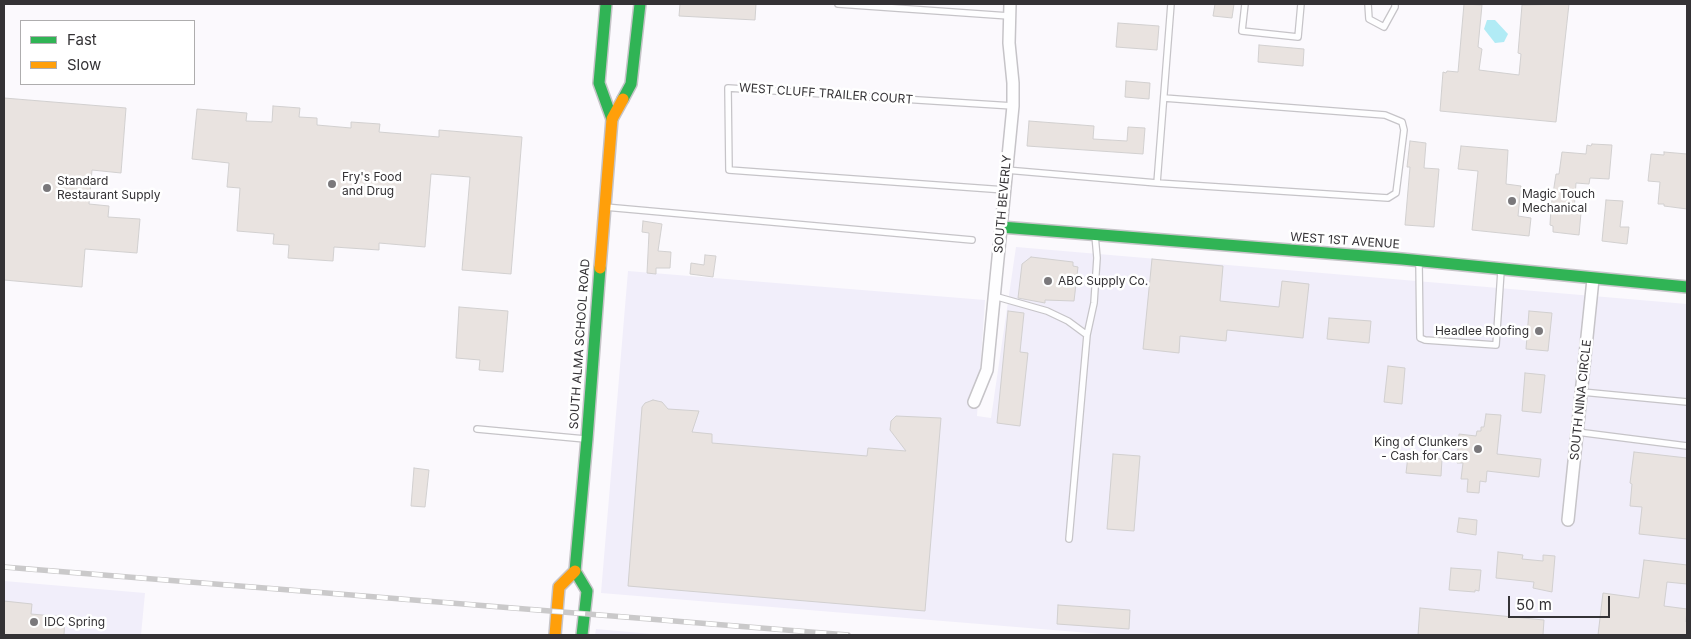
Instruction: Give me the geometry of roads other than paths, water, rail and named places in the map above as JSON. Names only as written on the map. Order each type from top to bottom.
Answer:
[{"type":"main road","name":"SOUTH ALMA SCHOOL ROAD","points":[[606,4],[599,83],[612,119]]},
{"type":"main road","name":"SOUTH ALMA SCHOOL ROAD","points":[[575,571],[612,119],[631,84],[640,4]]},
{"type":"main road","name":"WEST 1ST AVENUE","points":[[1001,228],[1418,261],[1687,287]]},
{"type":"main road","points":[[554,635],[559,587],[575,571],[587,591],[582,635]]},
{"type":"street","name":"SOUTH BEVERLY","points":[[974,402],[987,370],[1013,106],[1009,43],[1010,4]]},
{"type":"street","name":"SOUTH NINA CIRCLE","points":[[1568,520],[1593,279]]},
{"type":"lane","points":[[838,4],[1009,16]]},
{"type":"lane","points":[[1157,183],[1171,4]]},
{"type":"lane","points":[[1245,4],[1242,31],[1298,37],[1301,4]]},
{"type":"lane","points":[[1368,4],[1369,18],[1384,27],[1395,4]]},
{"type":"lane","name":"WEST CLUFF TRAILER COURT","points":[[1005,190],[729,170],[728,88],[1013,106]]},
{"type":"lane","points":[[1006,170],[1157,183],[1388,198],[1396,193],[1404,130],[1402,122],[1385,115],[1164,98]]},
{"type":"lane","points":[[604,207],[972,240]]},
{"type":"lane","points":[[1070,539],[1087,335],[1094,303],[1097,258],[1095,235]]},
{"type":"lane","points":[[1418,261],[1420,338],[1425,340],[1496,346],[1501,269]]},
{"type":"lane","points":[[994,296],[1047,310],[1068,321],[1087,335]]},
{"type":"lane","points":[[1582,392],[1687,402]]},
{"type":"lane","points":[[477,429],[587,439]]},
{"type":"lane","points":[[1577,432],[1687,446]]},
{"type":"water","points":[[1487,20],[1495,20],[1508,34],[1504,42],[1495,43],[1484,29]]},
{"type":"railway","points":[[4,567],[848,635]]},
{"type":"place","name":"Fry's Food and Drug","points":[[332,184]]},
{"type":"place","name":"Standard Restaurant Supply","points":[[47,188]]},
{"type":"place","name":"Magic Touch Mechanical","points":[[1512,201]]},
{"type":"place","name":"ABC Supply Co.","points":[[1048,281]]},
{"type":"place","name":"Headlee Roofing","points":[[1539,331]]},
{"type":"place","name":"King of Clunkers - Cash for Cars","points":[[1478,449]]},
{"type":"place","name":"IDC Spring","points":[[34,622]]}]
